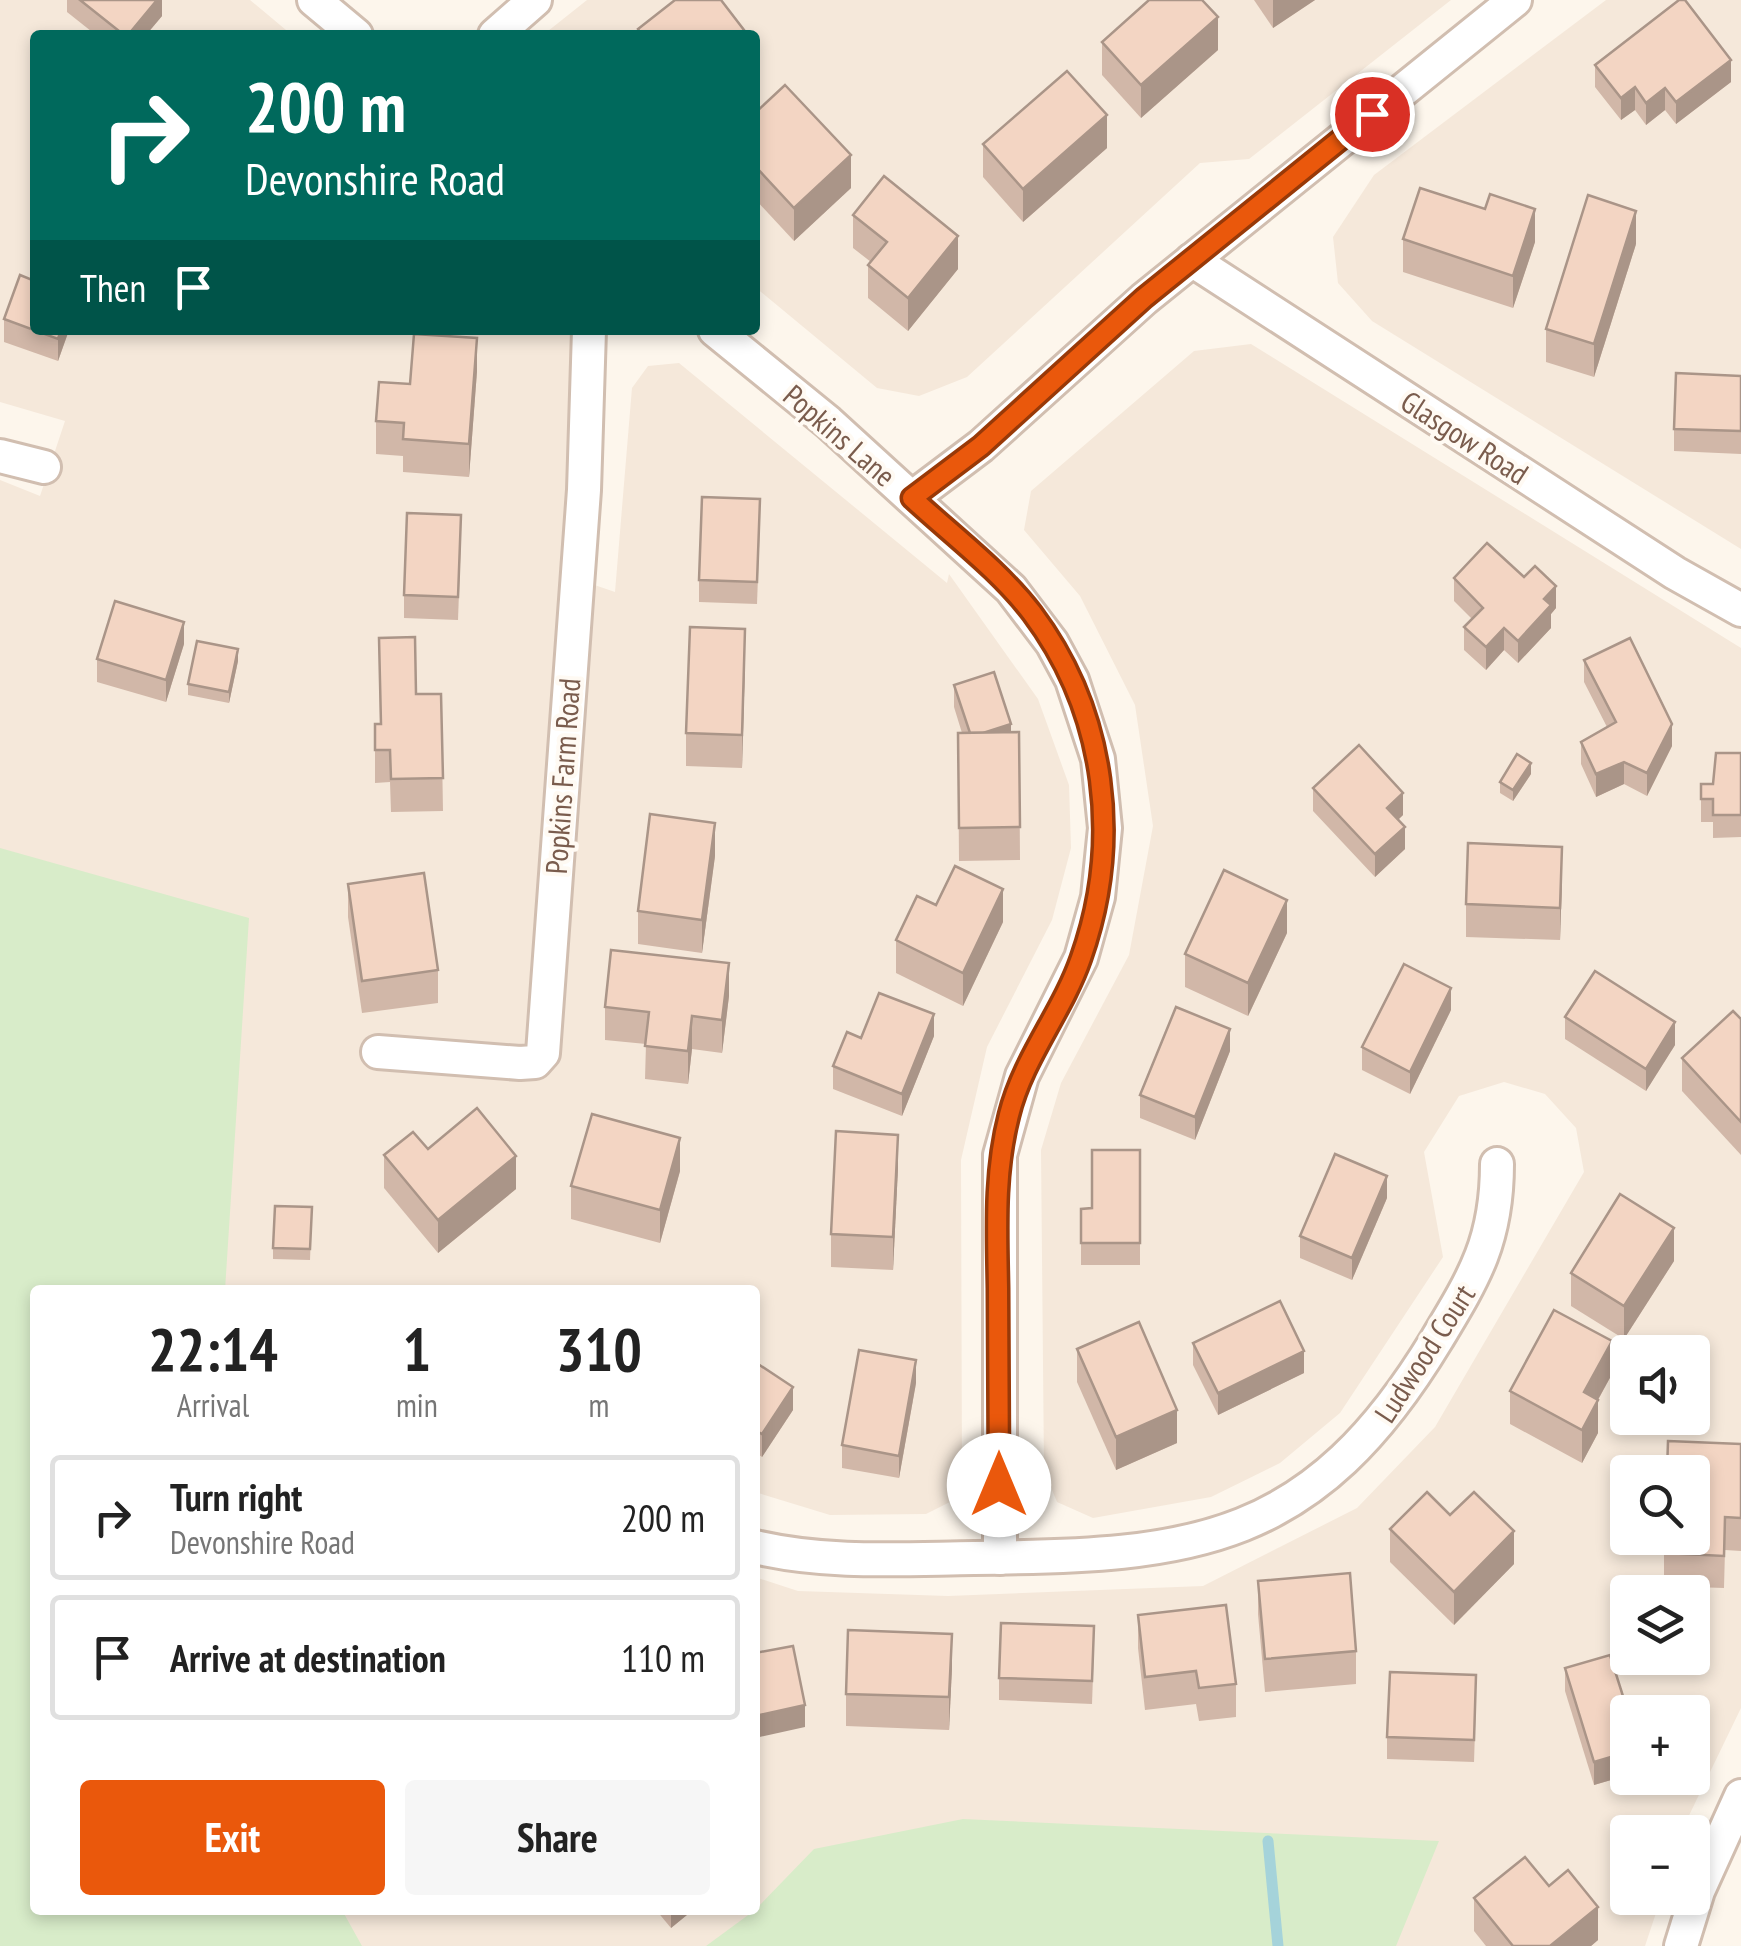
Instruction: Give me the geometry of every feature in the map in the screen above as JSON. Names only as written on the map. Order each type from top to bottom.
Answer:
[{"type":"street","points":[[314,0],[350,30]]},
{"type":"street","points":[[501,30],[535,0]]},
{"type":"street","points":[[912,498],[981,446],[1192,260],[1515,0]]},
{"type":"street","name":"Glasgow Road","points":[[1192,260],[1675,573],[1741,610]]},
{"type":"street","name":"Popkins Farm Road","points":[[378,1052],[520,1064],[535,1062],[544,1053],[584,490],[588,335]]},
{"type":"street","name":"Popkins Lane","points":[[720,335],[912,498],[1012,589],[1052,643],[1086,716],[1104,796],[1103,866],[1094,912],[1068,987],[1022,1076],[1000,1155],[1000,1558]]},
{"type":"street","points":[[0,456],[44,467]]},
{"type":"street","name":"Ludwood Court","points":[[760,1548],[817,1560],[1109,1556],[1193,1543],[1279,1507],[1336,1468],[1380,1426],[1405,1392],[1478,1272],[1497,1210],[1498,1164]]},
{"type":"street","points":[[1682,1946],[1698,1891],[1741,1796]]},
{"type":"shaded area","points":[[0,0],[250,0],[286,30],[30,30],[30,335],[596,335],[577,579],[615,592],[632,388],[648,366],[679,363],[947,583],[949,574],[1038,699],[1069,785],[1071,848],[1052,920],[987,1047],[961,1160],[962,1474],[950,1502],[926,1514],[830,1515],[760,1494],[760,1285],[30,1285],[30,1915],[760,1915],[760,1579],[798,1591],[948,1596],[1203,1586],[1357,1508],[1435,1427],[1584,1172],[1576,1128],[1545,1094],[1504,1082],[1459,1096],[1424,1152],[1443,1257],[1340,1413],[1280,1463],[1211,1497],[1093,1518],[1057,1502],[1044,1470],[1041,1150],[1061,1083],[1129,955],[1153,826],[1135,705],[1080,596],[1024,530],[1031,491],[1194,351],[1251,344],[1741,648],[1741,1708],[1710,1772],[1710,1695],[1610,1695],[1610,1795],[1699,1795],[1689,1815],[1610,1815],[1610,1915],[1655,1915],[1645,1946],[0,1946],[0,480],[40,496],[65,421],[0,402]]},
{"type":"shaded area","points":[[587,0],[1451,0],[1249,159],[1200,163],[967,377],[919,396],[877,388],[760,291],[760,30],[549,30]]},
{"type":"shaded area","points":[[1606,0],[1741,0],[1741,549],[1372,321],[1338,283],[1333,237],[1374,175]]},
{"type":"green space","points":[[0,848],[249,918],[225,1285],[30,1285],[30,1915],[345,1915],[362,1946],[0,1946]]},
{"type":"green space","points":[[963,1819],[1439,1841],[1396,1946],[706,1946],[748,1915],[760,1915],[760,1905],[814,1849]]},
{"type":"building","points":[[80,0],[157,0],[132,30],[118,30]]},
{"type":"building","points":[[675,0],[721,0],[744,30],[639,30]]},
{"type":"building","points":[[1149,0],[1202,0],[1218,17],[1141,85],[1102,42]]},
{"type":"building","points":[[1679,0],[1685,0],[1731,60],[1676,102],[1665,88],[1646,103],[1635,87],[1621,98],[1595,65]]},
{"type":"building","points":[[1067,71],[1107,115],[1023,189],[983,144]]},
{"type":"building","points":[[785,85],[851,155],[794,208],[760,171],[760,108]]},
{"type":"building","points":[[884,176],[958,236],[908,298],[868,265],[887,242],[853,215]]},
{"type":"building","points":[[1420,188],[1485,209],[1490,194],[1535,209],[1513,276],[1403,239]]},
{"type":"building","points":[[1588,195],[1636,211],[1594,344],[1546,329]]},
{"type":"building","points":[[20,275],[30,279],[30,329],[4,319]]},
{"type":"building","points":[[414,335],[477,338],[469,444],[403,439],[404,423],[376,421],[379,382],[410,384]]},
{"type":"building","points":[[1676,373],[1741,376],[1741,431],[1674,429]]},
{"type":"building","points":[[702,497],[760,499],[757,582],[699,580]]},
{"type":"building","points":[[407,513],[461,515],[458,597],[404,595]]},
{"type":"building","points":[[1487,543],[1524,577],[1535,566],[1556,586],[1544,599],[1551,605],[1518,641],[1504,628],[1486,647],[1464,627],[1483,608],[1454,578]]},
{"type":"building","points":[[115,601],[184,622],[166,680],[97,659]]},
{"type":"building","points":[[690,627],[745,629],[742,735],[686,733]]},
{"type":"building","points":[[415,637],[416,694],[441,694],[443,778],[391,779],[390,750],[375,750],[375,724],[381,724],[379,638]]},
{"type":"building","points":[[1630,638],[1672,724],[1647,773],[1624,762],[1596,774],[1581,742],[1616,722],[1584,660]]},
{"type":"building","points":[[197,641],[238,649],[229,692],[188,684]]},
{"type":"building","points":[[994,672],[1011,724],[970,733],[954,685]]},
{"type":"building","points":[[1019,732],[1020,827],[959,828],[958,733]]},
{"type":"building","points":[[1359,745],[1403,793],[1387,808],[1405,827],[1375,854],[1313,788]]},
{"type":"building","points":[[1716,753],[1741,753],[1741,815],[1713,815],[1713,799],[1701,799],[1701,784],[1713,784]]},
{"type":"building","points":[[1517,754],[1531,763],[1513,790],[1500,782]]},
{"type":"building","points":[[650,814],[715,823],[702,920],[638,911]]},
{"type":"building","points":[[1468,843],[1562,847],[1560,908],[1466,904]]},
{"type":"building","points":[[955,866],[1003,889],[963,973],[896,940],[917,896],[936,905]]},
{"type":"building","points":[[1224,870],[1287,900],[1248,983],[1185,954]]},
{"type":"building","points":[[424,873],[438,970],[362,981],[348,884]]},
{"type":"building","points":[[611,950],[729,963],[722,1020],[692,1016],[688,1051],[645,1046],[649,1012],[605,1007]]},
{"type":"building","points":[[1404,964],[1451,988],[1410,1072],[1362,1047]]},
{"type":"building","points":[[1595,971],[1675,1022],[1646,1069],[1565,1017]]},
{"type":"building","points":[[879,993],[934,1014],[902,1094],[833,1066],[847,1032],[861,1038]]},
{"type":"building","points":[[1176,1007],[1230,1029],[1195,1117],[1140,1095]]},
{"type":"building","points":[[1733,1011],[1741,1019],[1741,1122],[1682,1058]]},
{"type":"building","points":[[477,1108],[516,1156],[438,1220],[384,1155],[413,1132],[428,1149]]},
{"type":"building","points":[[592,1114],[680,1138],[660,1210],[571,1186]]},
{"type":"building","points":[[836,1131],[898,1135],[893,1237],[831,1234]]},
{"type":"building","points":[[1092,1150],[1140,1150],[1140,1243],[1081,1243],[1081,1209],[1092,1208]]},
{"type":"building","points":[[1335,1154],[1387,1176],[1352,1258],[1300,1236]]},
{"type":"building","points":[[1620,1194],[1674,1228],[1624,1306],[1571,1273]]},
{"type":"building","points":[[275,1206],[312,1207],[310,1249],[273,1248]]},
{"type":"building","points":[[1280,1301],[1304,1351],[1218,1393],[1193,1343]]},
{"type":"building","points":[[1554,1310],[1610,1340],[1584,1392],[1598,1400],[1582,1430],[1510,1391]]},
{"type":"building","points":[[1139,1322],[1177,1410],[1116,1437],[1077,1349]]},
{"type":"building","points":[[859,1350],[916,1360],[899,1456],[842,1445]]},
{"type":"building","points":[[760,1365],[793,1387],[760,1433]]},
{"type":"building","points":[[1668,1441],[1741,1444],[1741,1518],[1725,1517],[1724,1556],[1704,1555],[1710,1555],[1710,1455],[1668,1455]]},
{"type":"building","points":[[1427,1492],[1450,1515],[1474,1492],[1514,1531],[1454,1592],[1390,1529]]},
{"type":"building","points":[[1350,1573],[1356,1651],[1265,1659],[1258,1581]]},
{"type":"building","points":[[1226,1605],[1236,1684],[1199,1688],[1196,1671],[1145,1677],[1138,1615]]},
{"type":"building","points":[[1001,1623],[1094,1626],[1092,1681],[999,1678]]},
{"type":"building","points":[[848,1630],[952,1634],[949,1697],[846,1694]]},
{"type":"building","points":[[793,1646],[805,1705],[760,1715],[760,1652]]},
{"type":"building","points":[[1610,1655],[1610,1675],[1616,1675],[1623,1695],[1610,1695],[1610,1757],[1594,1762],[1565,1668]]},
{"type":"building","points":[[1390,1672],[1476,1675],[1474,1740],[1387,1737]]},
{"type":"building","points":[[1525,1857],[1549,1886],[1568,1870],[1598,1907],[1550,1946],[1513,1946],[1474,1898]]},
{"type":"waterway","points":[[1268,1841],[1278,1946]]},
{"type":"route","points":[[999,1485],[1000,1155],[1022,1076],[1068,987],[1090,928],[1103,866],[1104,796],[1086,716],[1052,643],[1012,589],[912,498],[981,446],[1144,298],[1372,114]]}]
